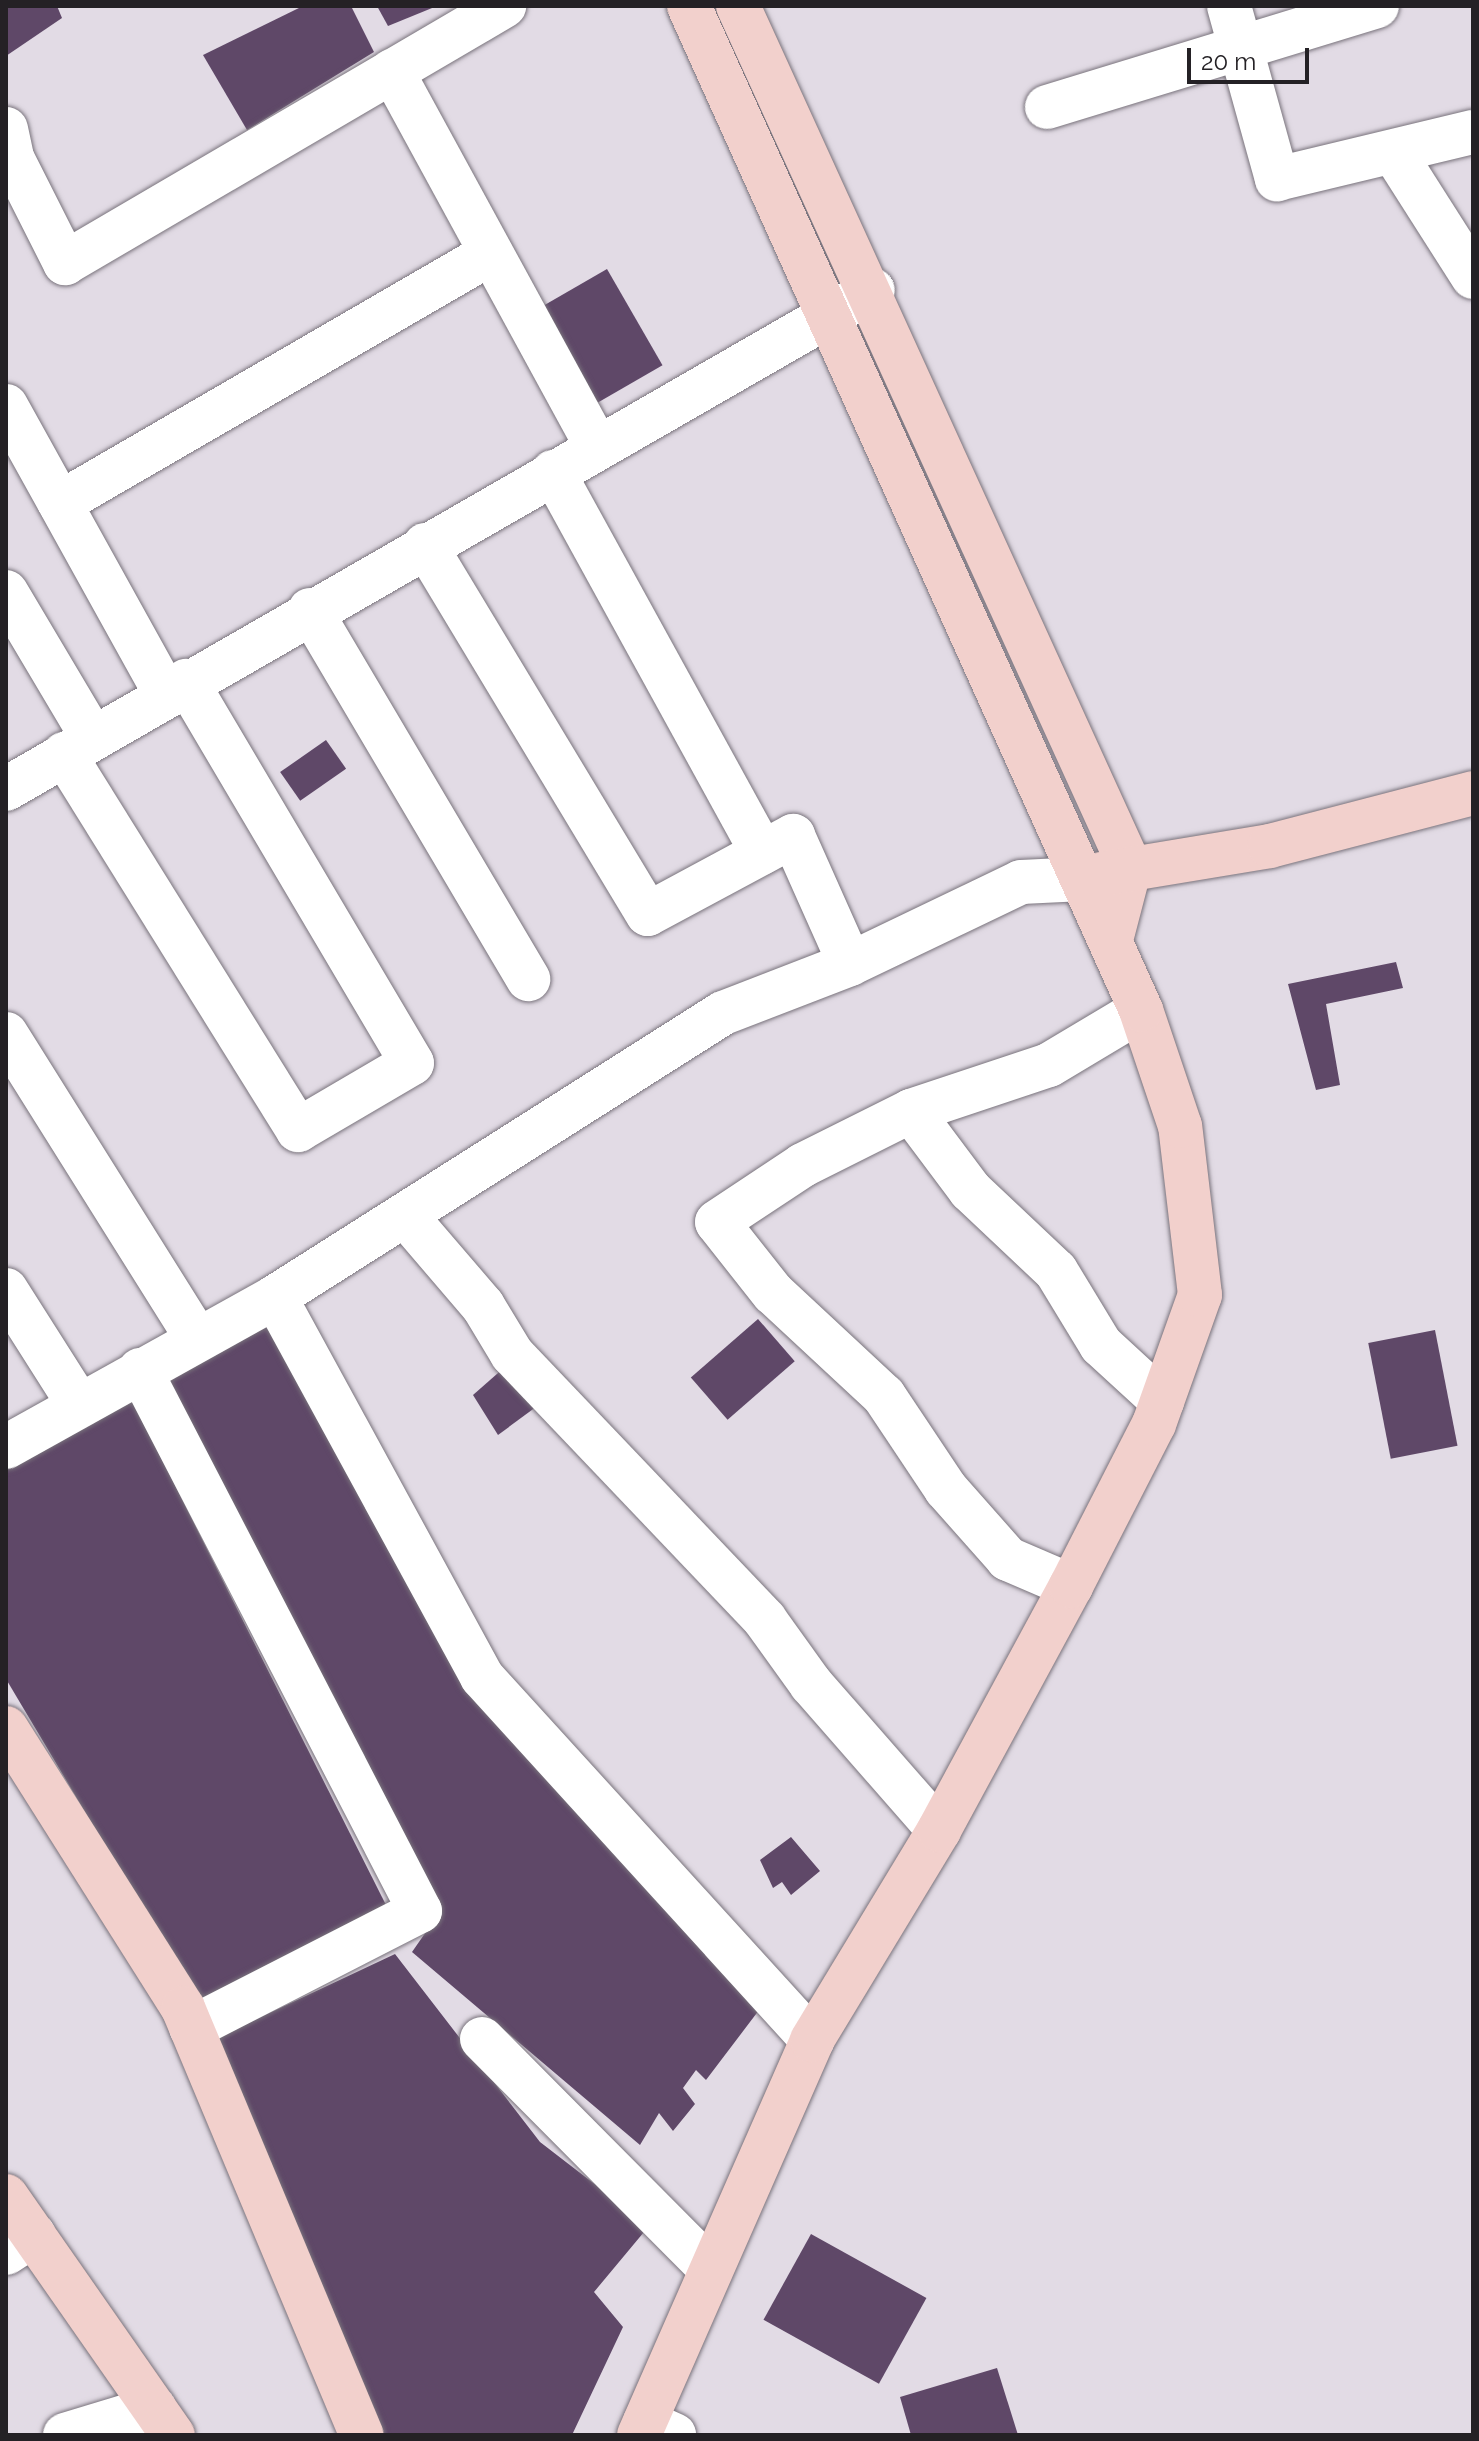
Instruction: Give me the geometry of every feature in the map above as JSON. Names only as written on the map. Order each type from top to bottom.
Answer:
[{"type":"street","points":[[6,129],[12,158],[65,263],[504,6]]},
{"type":"street","points":[[652,2431],[711,2270],[812,2040],[939,1830],[1071,1586],[1162,1401],[1200,1295],[1180,1126],[1112,936],[1083,879],[833,313],[689,6]]},
{"type":"street","points":[[738,6],[873,290],[1130,867],[1112,936]]},
{"type":"street","points":[[1229,6],[1277,179],[1473,132]]},
{"type":"street","points":[[1047,107],[1377,6]]},
{"type":"street","points":[[392,71],[597,447]]},
{"type":"street","points":[[1394,153],[1473,277]]},
{"type":"street","points":[[60,503],[491,253]]},
{"type":"street","points":[[6,789],[176,687],[873,290]]},
{"type":"street","points":[[6,406],[60,503],[412,1063],[298,1130],[78,745],[6,592]]},
{"type":"street","points":[[553,472],[762,852]]},
{"type":"street","points":[[425,545],[648,914],[793,836],[850,964]]},
{"type":"street","points":[[310,610],[528,979]]},
{"type":"street","points":[[6,1447],[275,1297],[723,1013],[850,964],[1021,882],[1083,879],[1130,867],[1270,846],[1473,793]]},
{"type":"street","points":[[1071,1586],[1008,1559],[946,1489],[884,1396],[773,1293],[717,1222],[803,1165],[911,1111],[1049,1065],[1141,1010]]},
{"type":"street","points":[[6,1034],[197,1338]]},
{"type":"street","points":[[911,1111],[970,1190],[1056,1271],[1101,1345],[1162,1401]]},
{"type":"street","points":[[405,1215],[483,1306],[512,1354],[765,1620],[820,1696],[939,1830]]},
{"type":"street","points":[[6,1290],[79,1405]]},
{"type":"street","points":[[275,1297],[482,1677],[812,2040]]},
{"type":"street","points":[[140,1370],[420,1911],[191,2028]]},
{"type":"street","points":[[6,1728],[191,2028],[362,2435]]},
{"type":"street","points":[[482,2039],[711,2270]]},
{"type":"street","points":[[6,2196],[20,2244],[163,2421]]},
{"type":"street","points":[[65,2435],[163,2421]]},
{"type":"building","points":[[6,6],[57,6],[62,18],[6,56]]},
{"type":"building","points":[[303,6],[351,6],[374,52],[247,130],[203,55]]},
{"type":"building","points":[[377,6],[437,6],[388,26]]},
{"type":"building","points":[[607,269],[662,365],[593,405],[538,309]]},
{"type":"building","points":[[326,740],[346,769],[300,801],[280,772]]},
{"type":"building","points":[[1396,962],[1403,988],[1326,1004],[1340,1085],[1316,1090],[1288,984]]},
{"type":"building","points":[[758,1319],[795,1361],[728,1420],[691,1377]]},
{"type":"building","points":[[273,1320],[566,1797],[772,1993],[706,2080],[696,2070],[683,2088],[695,2104],[673,2131],[659,2113],[640,2145],[412,1952],[437,1916],[163,1381]]},
{"type":"building","points":[[1435,1330],[1458,1446],[1391,1459],[1368,1343]]},
{"type":"building","points":[[506,1366],[540,1404],[498,1435],[473,1395]]},
{"type":"building","points":[[130,1396],[387,1907],[198,2002],[6,1679],[6,1467]]},
{"type":"building","points":[[791,1837],[820,1871],[791,1895],[782,1882],[773,1888],[760,1860]]},
{"type":"building","points":[[395,1954],[540,2142],[649,2226],[594,2292],[623,2327],[572,2435],[383,2435],[212,2040]]},
{"type":"building","points":[[811,2234],[926,2298],[879,2384],[763,2320]]},
{"type":"building","points":[[997,2368],[1018,2435],[911,2435],[900,2397]]}]
